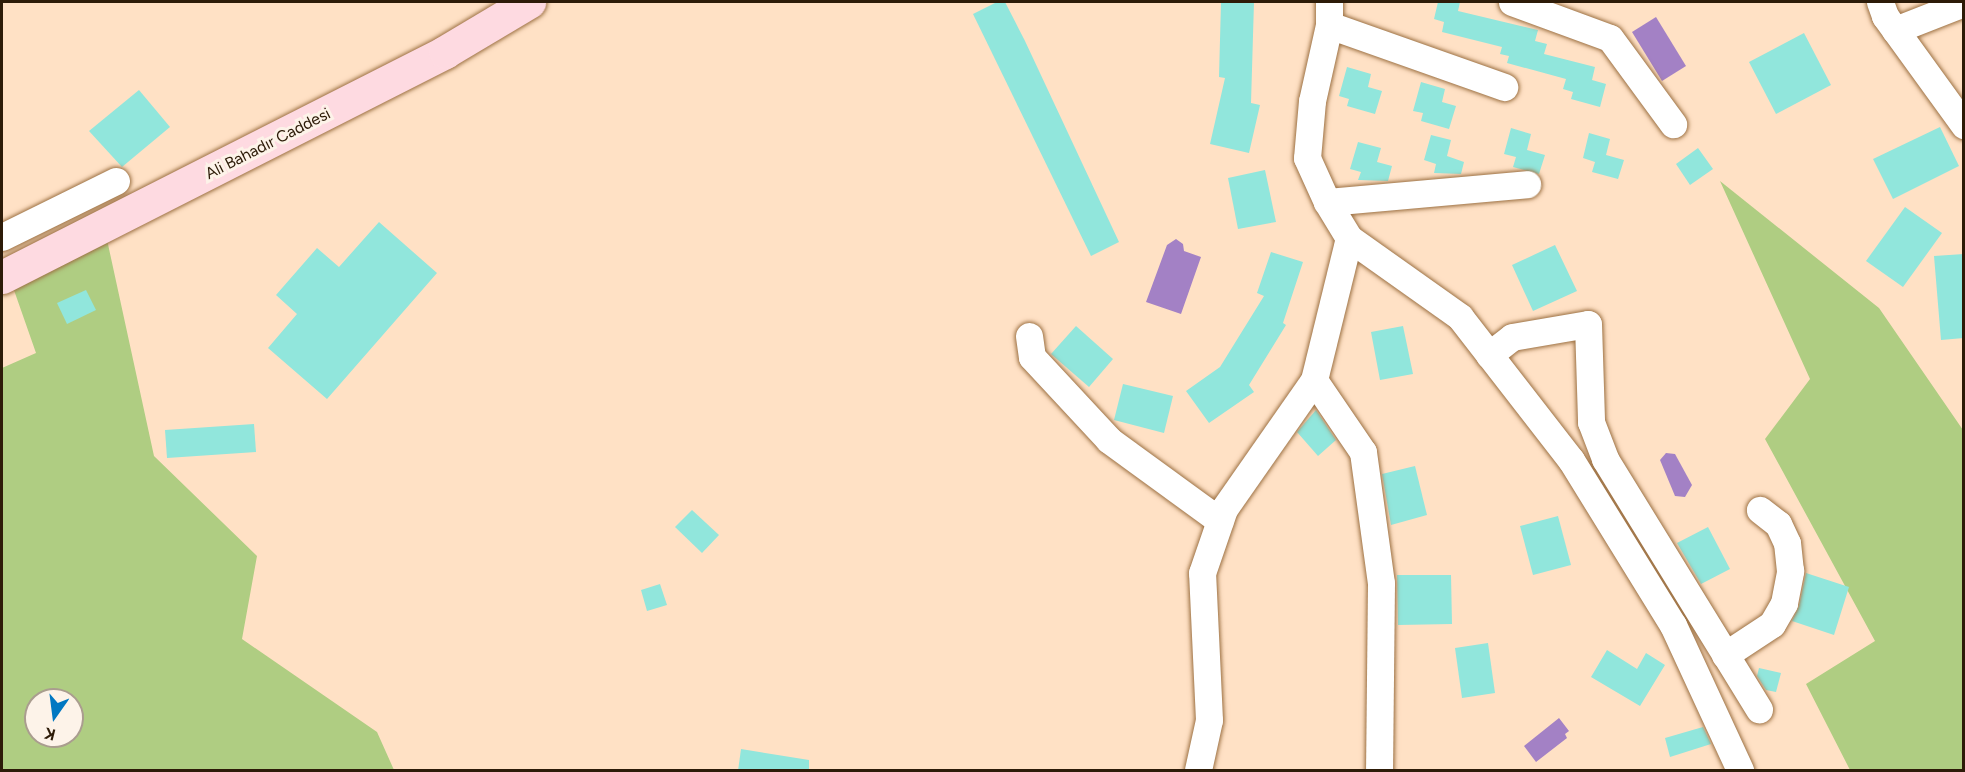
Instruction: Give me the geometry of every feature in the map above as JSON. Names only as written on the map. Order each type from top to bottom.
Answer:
[{"type":"main road","name":"Ali Bahadır Caddesi","points":[[2,277],[142,210],[445,52],[529,2]]},
{"type":"street","points":[[1512,2],[1610,38],[1673,124]]},
{"type":"street","points":[[1880,2],[1895,30],[1964,125]]},
{"type":"street","points":[[1895,30],[1964,3]]},
{"type":"street","points":[[1504,87],[1329,13],[1312,101],[1307,158],[1327,202],[1349,238],[1460,317],[1571,460],[1673,625],[1730,765]]},
{"type":"street","points":[[2,237],[116,181]]},
{"type":"street","points":[[1327,202],[1527,184]]},
{"type":"street","points":[[1198,771],[1209,720],[1202,573],[1224,509],[1314,380],[1349,238]]},
{"type":"street","points":[[1489,355],[1512,337],[1588,324],[1591,422],[1605,459],[1759,709]]},
{"type":"street","points":[[1029,336],[1032,357],[1109,440],[1220,521]]},
{"type":"street","points":[[1314,380],[1363,452],[1381,583],[1379,771]]},
{"type":"street","points":[[1725,655],[1772,624],[1784,603],[1790,571],[1787,543],[1778,524],[1760,510]]},
{"type":"green space","points":[[1720,181],[1879,308],[1963,430],[1963,770],[1850,770],[1806,684],[1875,641],[1765,439],[1810,379]]},
{"type":"green space","points":[[106,235],[154,456],[257,556],[242,639],[377,732],[394,770],[2,770],[2,368],[36,353],[8,273]]},
{"type":"shaded area","points":[[1656,17],[1686,66],[1662,81],[1632,32]]},
{"type":"shaded area","points":[[1176,239],[1183,244],[1184,251],[1201,257],[1181,314],[1146,302],[1167,245]]},
{"type":"shaded area","points":[[1666,453],[1675,454],[1692,485],[1685,497],[1675,496],[1660,460]]},
{"type":"shaded area","points":[[1559,718],[1569,731],[1565,734],[1567,738],[1536,762],[1524,746]]},
{"type":"building","points":[[997,2],[1005,2],[1025,41],[1119,242],[1091,256],[973,14]]},
{"type":"building","points":[[1221,2],[1254,2],[1251,103],[1260,105],[1249,153],[1210,144],[1225,78],[1219,77]]},
{"type":"building","points":[[1438,2],[1460,2],[1458,11],[1538,30],[1535,41],[1547,44],[1544,54],[1595,67],[1592,80],[1606,84],[1600,107],[1571,99],[1573,92],[1563,89],[1566,79],[1507,63],[1509,56],[1500,54],[1502,47],[1442,32],[1444,22],[1434,19]]},
{"type":"building","points":[[1804,33],[1831,85],[1776,114],[1749,62]]},
{"type":"building","points":[[1347,67],[1371,74],[1368,87],[1382,91],[1375,114],[1347,106],[1349,99],[1339,96]]},
{"type":"building","points":[[1421,82],[1445,89],[1442,102],[1456,106],[1449,129],[1421,121],[1423,113],[1413,111]]},
{"type":"building","points":[[139,90],[170,127],[122,167],[89,131]]},
{"type":"building","points":[[1940,127],[1959,166],[1893,199],[1873,159]]},
{"type":"building","points":[[1511,128],[1531,134],[1527,150],[1545,155],[1539,174],[1513,167],[1516,157],[1504,154]]},
{"type":"building","points":[[1589,133],[1610,139],[1606,155],[1624,160],[1618,179],[1592,172],[1595,162],[1583,158]]},
{"type":"building","points":[[1431,135],[1451,140],[1447,156],[1464,162],[1461,174],[1434,173],[1436,164],[1424,160]]},
{"type":"building","points":[[1358,142],[1381,148],[1377,162],[1392,166],[1388,181],[1358,180],[1361,172],[1350,169]]},
{"type":"building","points":[[1698,148],[1713,169],[1690,185],[1676,164]]},
{"type":"building","points":[[1265,170],[1276,222],[1238,229],[1228,178]]},
{"type":"building","points":[[1905,207],[1942,233],[1903,287],[1866,261]]},
{"type":"building","points":[[379,222],[437,273],[327,399],[268,348],[297,314],[276,295],[317,248],[339,267]]},
{"type":"building","points":[[1555,245],[1577,291],[1533,311],[1512,265]]},
{"type":"building","points":[[1271,252],[1303,262],[1283,323],[1286,325],[1249,385],[1254,392],[1209,423],[1186,391],[1220,367],[1264,296],[1257,293]]},
{"type":"building","points":[[1964,254],[1964,338],[1941,340],[1934,256]]},
{"type":"building","points":[[86,290],[96,310],[67,324],[57,303]]},
{"type":"building","points":[[1076,326],[1113,359],[1089,387],[1051,354]]},
{"type":"building","points":[[1403,326],[1413,374],[1380,380],[1371,332]]},
{"type":"building","points":[[1123,384],[1173,396],[1164,433],[1114,420]]},
{"type":"building","points":[[1316,410],[1336,440],[1318,456],[1297,432]]},
{"type":"building","points":[[254,424],[256,452],[167,458],[165,430]]},
{"type":"building","points":[[1415,466],[1427,515],[1391,525],[1382,474]]},
{"type":"building","points":[[692,510],[719,535],[702,553],[675,527]]},
{"type":"building","points":[[1558,516],[1571,565],[1533,575],[1520,526]]},
{"type":"building","points":[[1708,527],[1730,569],[1701,584],[1677,543]]},
{"type":"building","points":[[1806,573],[1849,587],[1834,635],[1792,621],[1799,606]]},
{"type":"building","points":[[1397,575],[1451,575],[1452,624],[1398,625]]},
{"type":"building","points":[[660,584],[667,605],[647,611],[641,590]]},
{"type":"building","points":[[1488,643],[1495,693],[1462,698],[1455,648]]},
{"type":"building","points":[[1607,650],[1637,669],[1646,653],[1665,665],[1640,706],[1591,677]]},
{"type":"building","points":[[1759,668],[1781,673],[1776,692],[1766,690],[1757,676]]},
{"type":"building","points":[[1703,727],[1711,744],[1670,757],[1665,738]]},
{"type":"building","points":[[741,749],[809,760],[809,771],[738,771]]}]
